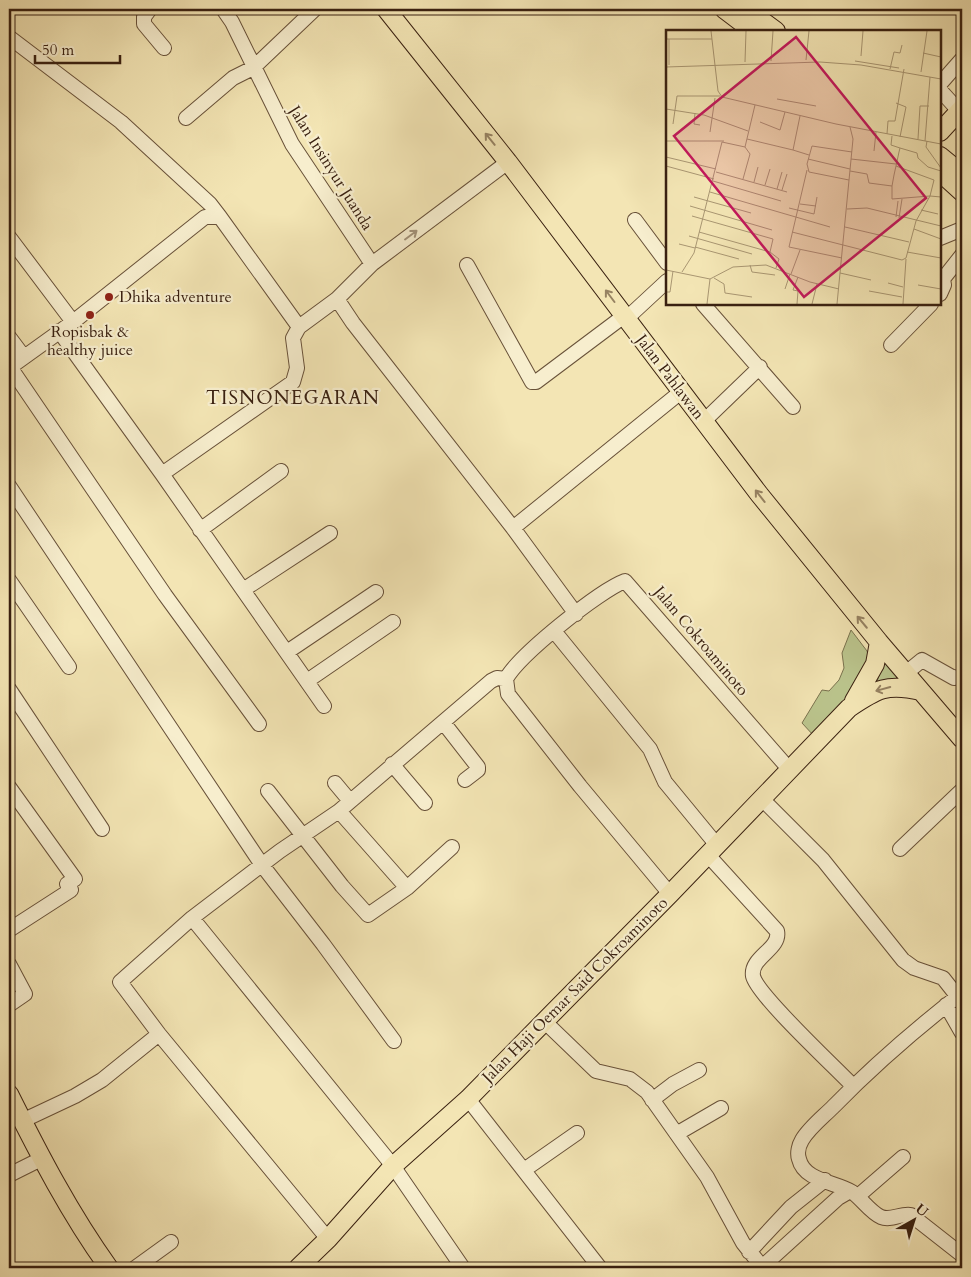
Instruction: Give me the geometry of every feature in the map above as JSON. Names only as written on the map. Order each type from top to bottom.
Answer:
[{"type":"main road","name":"Jalan Pahlawan","points":[[386,9],[508,162],[765,502],[879,642],[962,739]]},
{"type":"main road","points":[[724,9],[755,16],[775,30]]},
{"type":"main road","points":[[941,131],[961,110]]},
{"type":"main road","points":[[941,157],[962,174]]},
{"type":"main road","points":[[941,173],[962,192]]},
{"type":"main road","points":[[849,708],[876,664],[879,642]]},
{"type":"main road","points":[[849,708],[869,694],[886,687],[899,686],[921,691]]},
{"type":"main road","name":"Jalan Haji Oemar Said Cokroaminoto","points":[[298,1268],[328,1239],[393,1166],[468,1099],[670,894],[849,708]]},
{"type":"main road","points":[[9,1094],[16,1115],[43,1158],[82,1231],[109,1268]]},
{"type":"street","points":[[150,9],[144,17],[144,24],[164,48]]},
{"type":"street","name":"Jalan Insinyur Juanda","points":[[224,9],[292,144],[372,264]]},
{"type":"street","points":[[186,118],[233,78],[253,68],[315,9]]},
{"type":"street","points":[[9,37],[121,122],[210,204],[299,327]]},
{"type":"street","points":[[941,83],[962,59]]},
{"type":"street","points":[[941,91],[961,110]]},
{"type":"street","points":[[162,474],[293,382],[297,368],[293,338],[299,327],[337,299],[372,264],[508,162]]},
{"type":"street","points":[[220,217],[205,217],[73,322],[9,368],[165,595],[259,724]]},
{"type":"street","points":[[635,220],[666,262]]},
{"type":"street","points":[[941,238],[962,229]]},
{"type":"street","points":[[9,237],[73,322]]},
{"type":"street","points":[[941,292],[944,285],[942,277],[962,255]]},
{"type":"street","points":[[467,265],[532,382],[536,382],[625,317],[666,282]]},
{"type":"street","points":[[337,299],[353,323],[513,528],[576,614],[528,653],[506,679],[508,694],[670,894]]},
{"type":"street","points":[[704,305],[793,407]]},
{"type":"street","points":[[891,345],[930,305]]},
{"type":"street","points":[[59,331],[162,474],[324,706]]},
{"type":"street","points":[[9,337],[24,357]]},
{"type":"street","points":[[704,422],[760,367]]},
{"type":"street","points":[[513,528],[682,391]]},
{"type":"street","points":[[200,530],[281,471]]},
{"type":"street","points":[[9,486],[262,865],[394,1041]]},
{"type":"street","points":[[243,590],[330,533]]},
{"type":"street","points":[[9,580],[69,667]]},
{"type":"street","name":"Jalan Cokroaminoto","points":[[576,614],[623,582],[630,584],[714,686],[789,769]]},
{"type":"street","points":[[287,652],[376,592]]},
{"type":"street","points":[[306,681],[393,622]]},
{"type":"street","points":[[554,631],[650,749],[665,782],[712,849],[778,931],[775,943],[756,963],[753,970],[756,982],[784,1017],[853,1086]]},
{"type":"street","points":[[906,673],[922,660],[954,678],[962,676]]},
{"type":"street","points":[[328,1239],[159,1034],[120,982],[192,918],[262,865],[339,811],[491,681],[497,678],[506,679]]},
{"type":"street","points":[[9,689],[102,829]]},
{"type":"street","points":[[443,722],[478,767],[478,770],[465,780]]},
{"type":"street","points":[[392,764],[425,803]]},
{"type":"street","points":[[335,783],[350,801]]},
{"type":"street","points":[[9,787],[74,879],[67,884],[71,890],[9,930]]},
{"type":"street","points":[[900,849],[962,790]]},
{"type":"street","points":[[268,792],[342,886],[368,914],[407,888],[452,847]]},
{"type":"street","points":[[761,798],[823,860],[903,960],[914,968],[943,978],[960,995],[853,1086],[801,1142],[799,1159],[802,1166],[817,1178],[854,1193],[881,1217],[891,1218],[905,1214],[911,1215],[962,1255]]},
{"type":"street","points":[[339,811],[407,888]]},
{"type":"street","points":[[192,918],[393,1166],[463,1268]]},
{"type":"street","points":[[9,964],[25,994],[9,1005]]},
{"type":"street","points":[[946,1005],[962,1033]]},
{"type":"street","points":[[544,1021],[596,1071],[630,1079],[640,1086],[678,1133],[707,1177],[749,1252],[762,1268],[838,1198],[854,1193],[903,1157]]},
{"type":"street","points":[[16,1115],[75,1096],[102,1080],[159,1034]]},
{"type":"street","points":[[652,1100],[672,1084],[699,1070]]},
{"type":"street","points":[[468,1099],[600,1268]]},
{"type":"street","points":[[678,1133],[721,1108]]},
{"type":"street","points":[[524,1170],[577,1133]]},
{"type":"street","points":[[9,1175],[43,1158]]},
{"type":"street","points":[[749,1252],[791,1207],[825,1180]]},
{"type":"street","points":[[134,1268],[172,1242]]},
{"type":"green space","points":[[851,630],[867,651],[870,661],[846,705],[814,736],[802,723],[822,690],[829,691],[839,680],[844,668],[842,653]]},
{"type":"green space","points":[[885,659],[901,679],[885,680],[876,684]]},
{"type":"place","name":"Dhika adventure","points":[[109,297]]},
{"type":"place","name":"Ropisbak & healthy juice","points":[[90,315]]},
{"type":"district","name":"TISNONEGARAN","points":[[293,398]]}]
